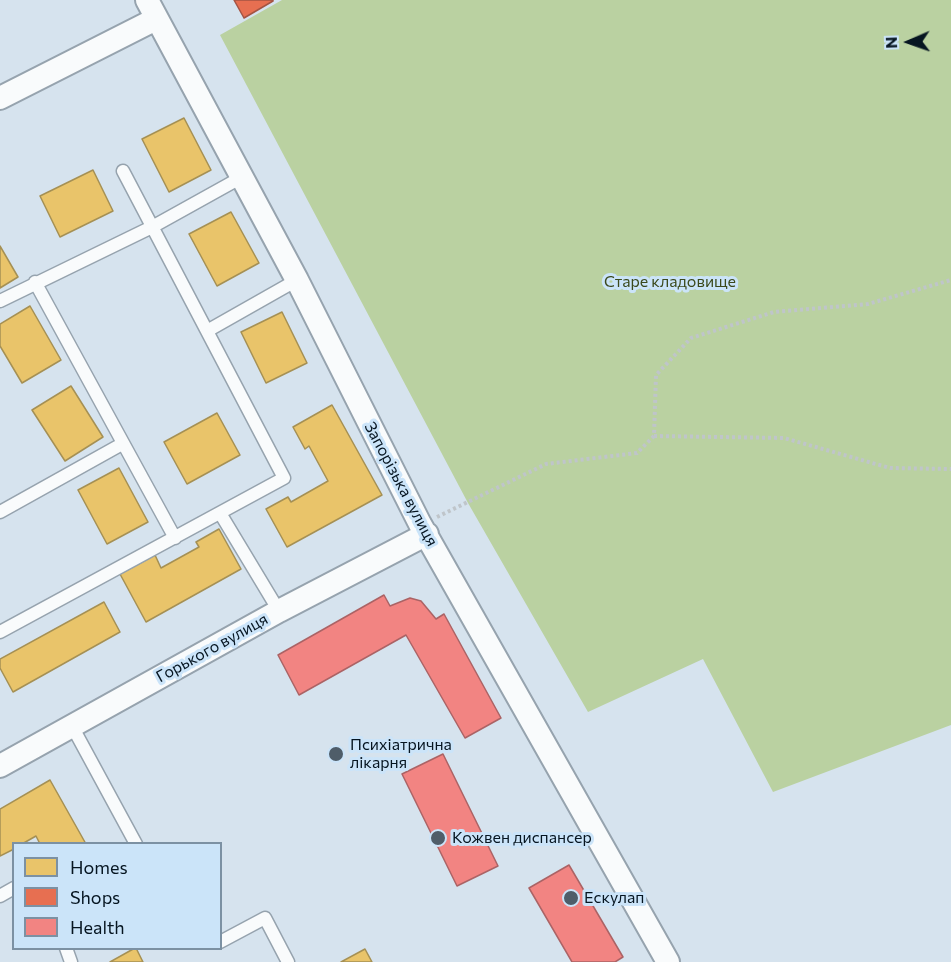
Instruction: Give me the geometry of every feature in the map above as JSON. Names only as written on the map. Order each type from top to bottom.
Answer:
[{"type":"street","points":[[0,98],[152,9]]},
{"type":"street","name":"Запорізька вулиця","points":[[152,9],[297,280],[423,529],[668,962]]},
{"type":"street","name":"Горького вулиця","points":[[0,766],[423,529]]},
{"type":"lane","points":[[0,632],[284,478],[123,171]]},
{"type":"lane","points":[[0,301],[152,227],[242,177]]},
{"type":"lane","points":[[207,331],[297,280]]},
{"type":"lane","points":[[35,282],[175,538]]},
{"type":"lane","points":[[0,512],[122,444]]},
{"type":"lane","points":[[220,513],[279,611]]},
{"type":"lane","points":[[72,726],[134,842]]},
{"type":"lane","points":[[222,941],[265,918],[288,962]]},
{"type":"path","points":[[423,529],[546,464],[637,453],[654,436],[656,375],[691,338],[774,312],[868,304],[951,280]]},
{"type":"path","points":[[654,436],[784,438],[890,468],[951,469]]},
{"type":"green space","name":"Старе кладовище","points":[[282,0],[951,0],[951,725],[773,792],[703,659],[588,712],[468,503],[220,35]]},
{"type":"building: Homes","points":[[184,118],[211,170],[169,192],[142,139]]},
{"type":"building: Homes","points":[[93,170],[113,211],[60,237],[40,196]]},
{"type":"building: Homes","points":[[231,212],[259,263],[217,286],[189,234]]},
{"type":"building: Homes","points":[[0,246],[18,277],[0,288]]},
{"type":"building: Homes","points":[[30,306],[61,360],[22,383],[0,346],[0,324]]},
{"type":"building: Homes","points":[[282,312],[307,363],[266,383],[241,332]]},
{"type":"building: Homes","points":[[71,386],[103,437],[65,461],[32,410]]},
{"type":"building: Homes","points":[[332,405],[382,495],[287,547],[266,509],[288,497],[291,502],[328,481],[309,446],[305,449],[293,427]]},
{"type":"building: Homes","points":[[217,413],[240,455],[187,484],[164,442]]},
{"type":"building: Homes","points":[[119,468],[148,522],[107,544],[78,490]]},
{"type":"building: Homes","points":[[219,529],[241,569],[146,622],[120,574],[155,555],[161,568],[199,547],[196,542]]},
{"type":"building: Homes","points":[[104,602],[120,632],[13,692],[0,668],[0,659]]},
{"type":"building: Homes","points":[[50,780],[85,842],[39,842],[36,836],[26,842],[12,842],[12,850],[0,856],[0,809]]},
{"type":"building: Homes","points":[[365,949],[372,962],[341,962]]},
{"type":"building: Homes","points":[[131,950],[137,950],[143,962],[110,962]]},
{"type":"building: Shops","points":[[234,0],[273,0],[273,1],[244,18]]},
{"type":"building: Health","points":[[384,595],[390,606],[410,598],[421,601],[436,619],[444,614],[501,718],[465,738],[406,635],[299,695],[278,655]]},
{"type":"building: Health","points":[[443,754],[498,866],[457,886],[402,774]]},
{"type":"building: Health","points":[[569,865],[623,957],[615,962],[572,962],[529,888]]},
{"type":"place","name":"Психіатрична лікарня","points":[[336,754]]},
{"type":"place","name":"Кожвен диспансер","points":[[438,838]]},
{"type":"place","name":"Ескулап","points":[[571,898]]}]
